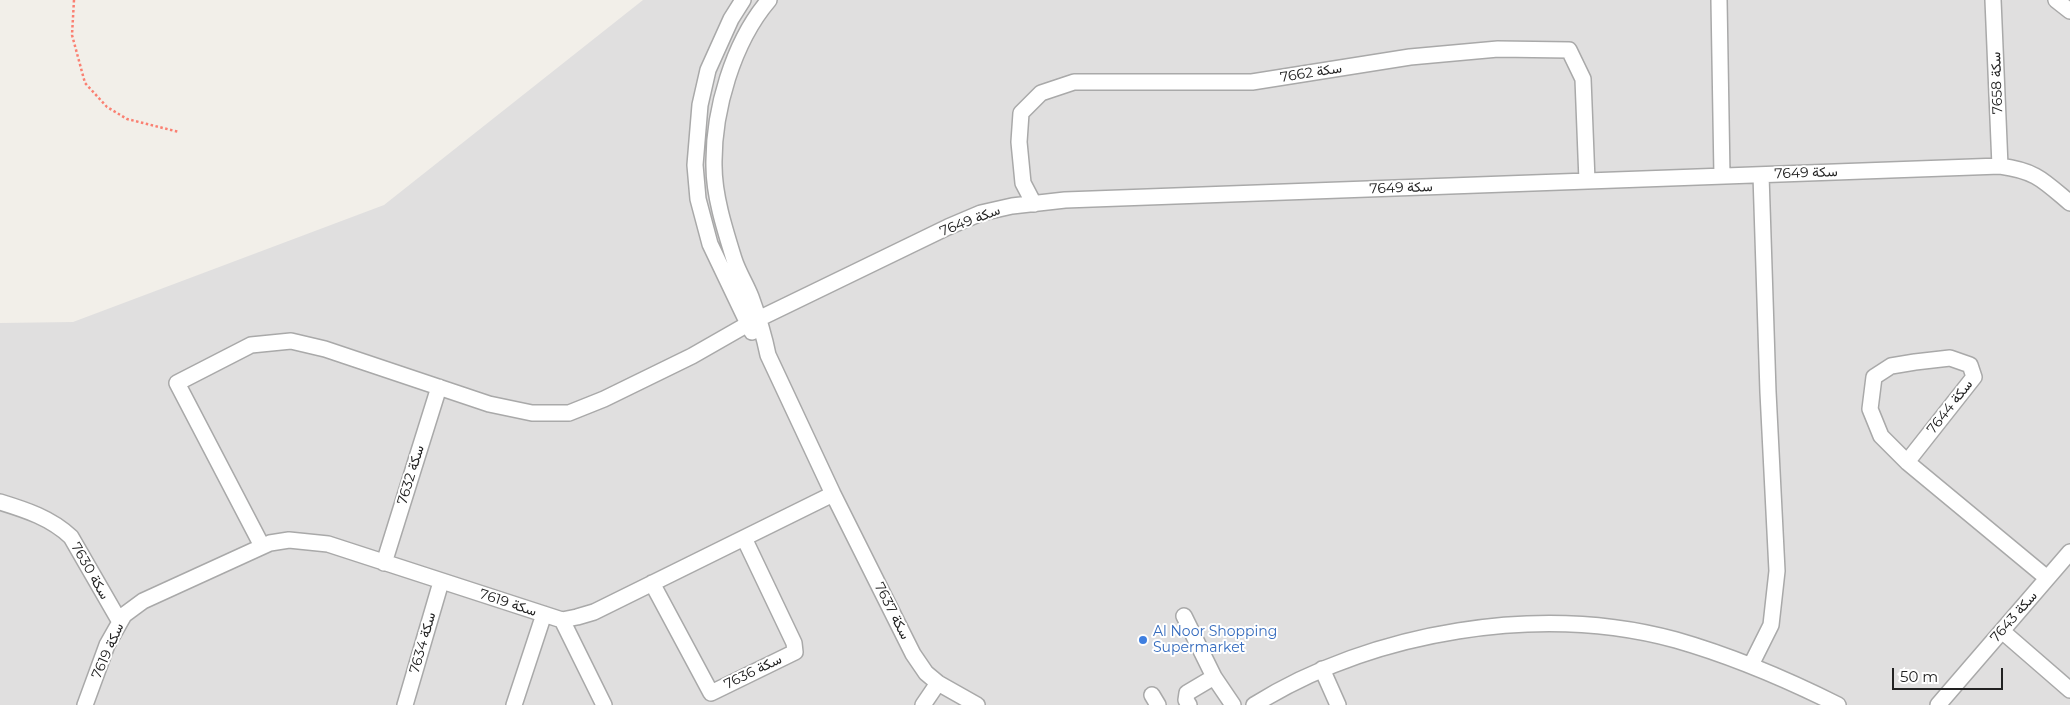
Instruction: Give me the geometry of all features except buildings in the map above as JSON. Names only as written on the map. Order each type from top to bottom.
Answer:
[{"type":"street","points":[[743,0],[730,19],[708,70],[700,105],[694,166],[698,199],[710,244],[753,322]]},
{"type":"street","points":[[604,705],[562,620],[594,612],[832,494],[768,355],[757,341],[716,192],[714,166],[716,133],[726,81],[757,14],[769,0]]},
{"type":"street","points":[[1719,0],[1722,176]]},
{"type":"street","name":"سكة 7658","points":[[1993,0],[2000,166]]},
{"type":"street","points":[[2056,0],[2070,11]]},
{"type":"street","name":"سكة 7662","points":[[1034,204],[1023,183],[1019,142],[1021,113],[1041,93],[1074,82],[1252,82],[1410,57],[1498,49],[1569,50],[1583,79],[1587,181]]},
{"type":"street","name":"سكة 7649","points":[[262,546],[177,383],[251,346],[291,340],[325,349],[489,404],[532,413],[569,413],[604,399],[692,356],[753,322],[981,213],[1012,206],[1065,200],[2000,166],[2018,168],[2039,176],[2070,202]]},
{"type":"street","points":[[1751,665],[1771,625],[1777,571],[1760,175]]},
{"type":"street","name":"سكة 7644","points":[[1907,462],[1974,377],[1970,365],[1950,358],[1891,366],[1874,377],[1870,409],[1881,436],[1907,462],[2047,578]]},
{"type":"street","name":"سكة 7632","points":[[384,563],[439,387]]},
{"type":"street","name":"سكة 7637","points":[[832,494],[914,654],[926,673],[938,683],[977,705]]},
{"type":"street","name":"سكة 7630","points":[[0,502],[28,510],[59,525],[65,531],[120,622]]},
{"type":"street","name":"سكة 7636","points":[[652,583],[711,693],[795,652],[794,643],[744,538]]},
{"type":"street","name":"سكة 7619","points":[[85,705],[107,646],[124,615],[143,601],[262,546],[289,540],[328,544],[562,620]]},
{"type":"street","name":"سكة 7643","points":[[1938,705],[2070,552]]},
{"type":"street","name":"سكة 7634","points":[[405,705],[441,582]]},
{"type":"street","points":[[514,705],[544,614]]},
{"type":"street","points":[[1184,616],[1214,676],[1233,705]]},
{"type":"street","points":[[1254,705],[1322,669],[1380,648],[1432,636],[1486,627],[1532,624],[1582,625],[1627,630],[1676,640],[1751,665],[1799,685],[1838,705]]},
{"type":"street","points":[[2002,631],[2070,690]]},
{"type":"street","points":[[1322,669],[1338,705]]},
{"type":"street","points":[[1189,705],[1186,700],[1187,693],[1214,676]]},
{"type":"street","points":[[923,705],[938,683]]},
{"type":"path","points":[[74,0],[72,35],[85,83],[108,107],[127,119],[179,132]]},
{"type":"shaded area","points":[[643,0],[2070,0],[2070,705],[0,705],[0,323],[73,322],[384,205]]},
{"type":"place","name":"Al Noor Shopping Supermarket","points":[[1143,640]]}]
